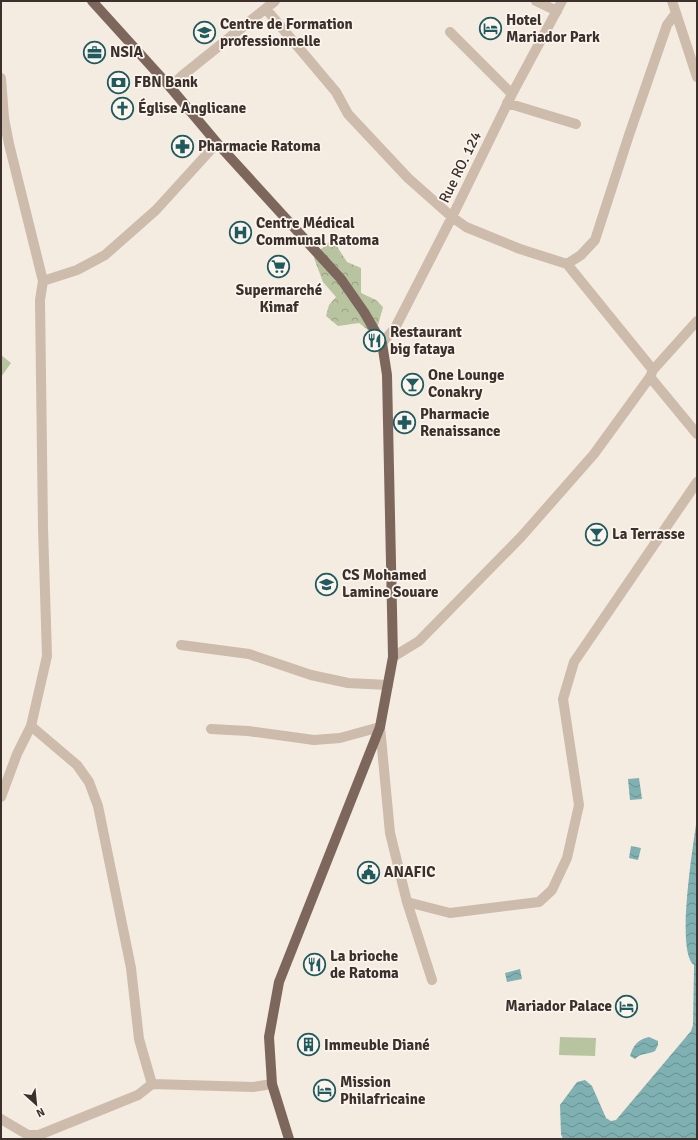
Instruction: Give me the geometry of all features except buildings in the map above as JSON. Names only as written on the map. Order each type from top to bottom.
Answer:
[{"type":"main road","points":[[92,1],[170,87],[218,143],[342,279],[364,312],[382,344],[387,375],[394,657],[380,727],[280,982],[268,1037],[272,1084],[289,1139]]},
{"type":"street","points":[[170,87],[275,1]]},
{"type":"street","points":[[536,1],[557,12]]},
{"type":"street","name":"Rue RO. 124","points":[[382,344],[395,328],[510,99],[562,1]]},
{"type":"street","points":[[672,1],[697,77]]},
{"type":"street","points":[[266,9],[336,92],[348,114],[408,178],[452,217],[466,227],[520,249],[567,264],[697,434]]},
{"type":"street","points":[[567,264],[581,255],[595,240],[667,25],[676,13]]},
{"type":"street","points":[[450,32],[510,99],[576,124]]},
{"type":"street","points":[[1,78],[4,118],[9,144],[43,281],[40,300],[43,528],[47,656],[31,726],[17,754],[1,797]]},
{"type":"street","points":[[43,281],[76,270],[105,254],[156,210],[218,143]]},
{"type":"street","points":[[394,657],[419,640],[521,537],[594,454],[652,374],[697,321]]},
{"type":"street","points":[[407,902],[450,913],[538,902],[552,890],[566,858],[579,805],[563,699],[574,662],[697,482]]},
{"type":"street","points":[[182,645],[249,654],[310,675],[348,683],[388,685]]},
{"type":"street","points":[[31,726],[77,765],[90,782],[96,800],[131,968],[139,1039],[152,1084]]},
{"type":"street","points":[[211,729],[248,731],[314,740],[340,738],[380,727],[390,833],[407,902],[432,980]]},
{"type":"street","points":[[1,1119],[28,1135],[39,1134],[138,1095],[152,1084],[253,1088],[272,1084]]},
{"type":"green space","points":[[329,242],[336,245],[347,262],[361,268],[361,293],[376,300],[383,307],[378,325],[368,330],[359,323],[338,326],[326,316],[329,305],[336,297],[323,282],[314,258]]},
{"type":"green space","points":[[1,355],[11,363],[1,377]]},
{"type":"green space","points":[[560,1037],[596,1038],[595,1056],[559,1055]]},
{"type":"water","points":[[639,778],[642,799],[630,800],[628,779]]},
{"type":"water","points":[[697,817],[697,1139],[563,1139],[561,1134],[560,1105],[577,1082],[585,1080],[592,1086],[606,1118],[611,1121],[616,1120],[691,1031],[693,1025],[694,965],[689,956],[686,939],[686,919],[687,895]]},
{"type":"water","points":[[631,846],[641,848],[638,860],[629,858]]},
{"type":"water","points":[[520,969],[522,979],[507,982],[505,973]]},
{"type":"water","points":[[649,1037],[658,1041],[655,1051],[640,1055],[635,1059],[630,1056],[636,1044],[642,1039]]},
{"type":"place","name":"Hotel Mariador Park","points":[[491,29]]},
{"type":"place","name":"Centre de Formation professionnelle","points":[[204,33]]},
{"type":"place","name":"NSIA","points":[[94,52]]},
{"type":"place","name":"FBN Bank","points":[[119,82]]},
{"type":"place","name":"Église Anglicane","points":[[123,108]]},
{"type":"place","name":"Pharmacie Ratoma","points":[[182,146]]},
{"type":"place","name":"Centre Médical Communal Ratoma","points":[[240,232]]},
{"type":"place","name":"Supermarché Kimaf","points":[[279,267]]},
{"type":"place","name":"Restaurant big fataya","points":[[375,341]]},
{"type":"place","name":"One Lounge Conakry","points":[[413,384]]},
{"type":"place","name":"Pharmacie Renaissance","points":[[405,423]]},
{"type":"place","name":"La Terrasse","points":[[596,534]]},
{"type":"place","name":"CS Mohamed Lamine Souare","points":[[326,584]]},
{"type":"place","name":"ANAFIC","points":[[369,872]]},
{"type":"place","name":"La brioche de Ratoma","points":[[314,965]]},
{"type":"place","name":"Mariador Palace","points":[[627,1006]]},
{"type":"place","name":"Immeuble Diané","points":[[309,1045]]},
{"type":"place","name":"Mission Philafricaine","points":[[325,1091]]}]
